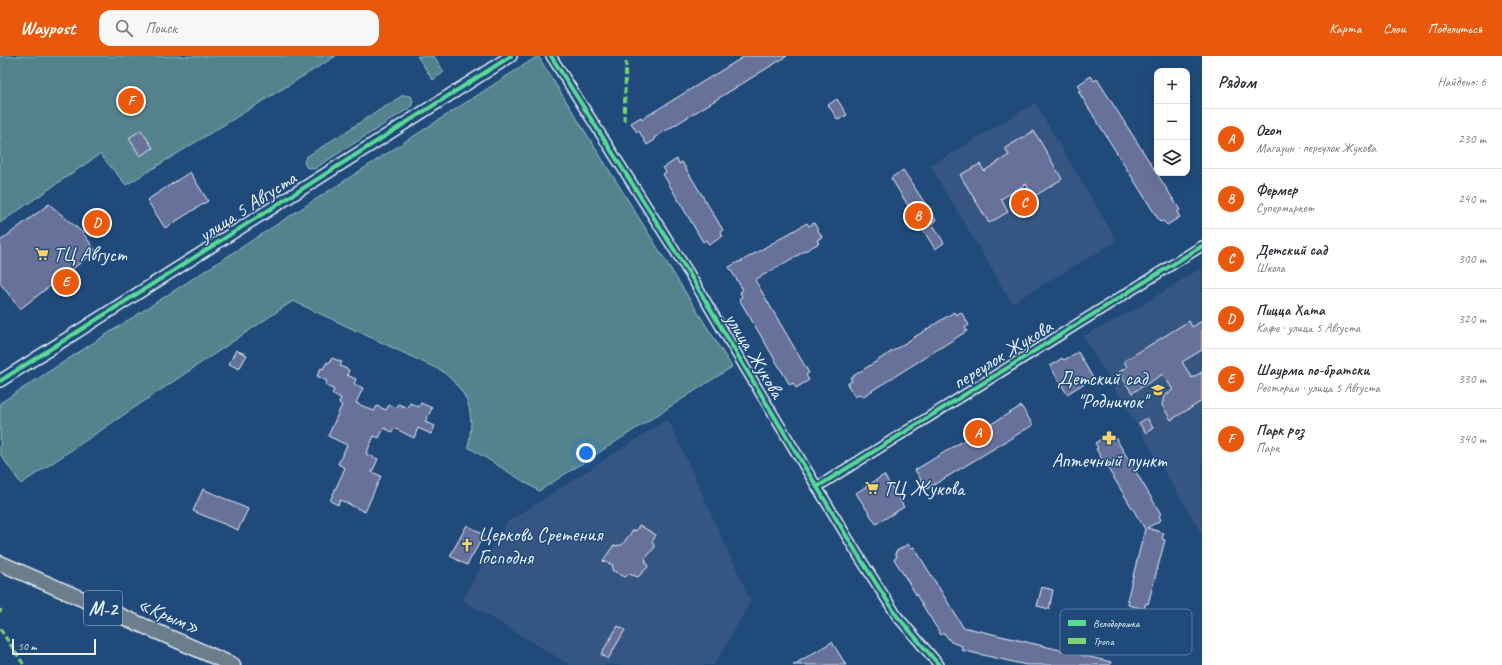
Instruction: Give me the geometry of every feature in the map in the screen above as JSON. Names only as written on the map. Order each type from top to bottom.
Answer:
[{"type":"highway","name":"«Крым»","points":[[0,563],[233,665]]},
{"type":"highway","name":"«Крым»","points":[[0,570],[219,665]]},
{"type":"street","name":"улица 5 Августа","points":[[0,381],[510,56]]},
{"type":"street","name":"улица Жукова","points":[[551,56],[689,273],[817,487],[897,616],[939,665]]},
{"type":"street","name":"переулок Жукова","points":[[817,487],[1202,246]]},
{"type":"shaded area","points":[[1035,103],[1117,241],[1012,303],[930,166]]},
{"type":"shaded area","name":"Детский сад \"Родничок\"","points":[[1202,267],[1202,534],[1083,336],[1136,309]]},
{"type":"shaded area","points":[[668,419],[751,601],[714,665],[570,665],[462,600],[506,523]]},
{"type":"green space","points":[[0,56],[336,56],[126,185],[100,154],[0,223]]},
{"type":"green space","points":[[417,56],[434,56],[444,72],[433,80]]},
{"type":"green space","points":[[538,56],[732,367],[539,491],[468,447],[471,424],[468,404],[459,388],[442,371],[293,301],[21,484],[0,454],[0,403]]},
{"type":"green space","points":[[403,95],[411,96],[413,101],[411,107],[314,169],[306,167],[304,162],[306,157]]},
{"type":"building","points":[[745,56],[787,56],[654,138],[655,140],[647,145],[639,131],[637,132],[631,123],[641,117],[642,119]]},
{"type":"building","points":[[1091,76],[1094,81],[1097,79],[1154,169],[1154,176],[1158,176],[1180,210],[1177,212],[1180,217],[1167,225],[1163,221],[1160,222],[1078,91],[1081,90],[1078,85]]},
{"type":"building","points":[[837,99],[847,115],[838,120],[828,105]]},
{"type":"building","points":[[141,130],[153,148],[140,156],[129,138]]},
{"type":"building","points":[[1034,131],[1062,179],[1033,197],[1026,184],[1001,199],[1008,212],[989,223],[960,175],[980,164],[984,171],[1009,155],[1005,148]]},
{"type":"building","points":[[677,159],[679,164],[682,162],[723,230],[720,232],[723,236],[709,245],[706,240],[703,242],[663,174],[666,172],[663,168]]},
{"type":"building","points":[[903,170],[936,220],[932,223],[944,243],[935,249],[891,178]]},
{"type":"building","points":[[190,172],[208,201],[165,228],[147,200]]},
{"type":"building","points":[[49,204],[83,233],[96,251],[20,309],[0,283],[0,241]]},
{"type":"building","points":[[807,223],[809,226],[814,223],[822,237],[817,240],[819,243],[755,280],[809,373],[806,375],[809,380],[796,388],[793,383],[790,385],[739,299],[742,297],[740,292],[743,290],[729,267]]},
{"type":"building","points":[[954,312],[956,315],[961,312],[969,325],[965,328],[967,331],[862,397],[860,394],[855,397],[847,384],[852,381],[850,378]]},
{"type":"building","points":[[1189,321],[1192,327],[1202,321],[1202,350],[1182,362],[1192,378],[1202,372],[1202,401],[1171,420],[1162,405],[1164,396],[1173,390],[1163,374],[1132,393],[1119,372],[1127,367],[1124,361]]},
{"type":"building","points":[[236,350],[247,355],[239,369],[229,364]]},
{"type":"building","points":[[1078,352],[1093,378],[1067,394],[1050,366],[1062,358],[1064,360]]},
{"type":"building","points":[[332,358],[342,362],[340,366],[349,370],[347,375],[356,379],[354,384],[363,388],[356,403],[374,411],[377,406],[386,410],[389,405],[397,408],[398,404],[408,408],[410,403],[419,407],[421,403],[432,408],[425,422],[435,426],[431,434],[418,428],[414,438],[394,428],[392,432],[384,428],[379,438],[374,436],[366,454],[378,459],[372,472],[381,476],[365,512],[340,500],[338,505],[330,501],[345,468],[338,464],[347,445],[328,436],[342,405],[339,403],[341,398],[332,394],[334,390],[325,385],[327,381],[317,376],[321,368],[323,369],[327,362],[329,363]]},
{"type":"building","points":[[1021,406],[1033,425],[927,489],[915,470]]},
{"type":"building","points":[[1147,418],[1153,428],[1146,433],[1139,423]]},
{"type":"building","points":[[1110,434],[1113,439],[1115,437],[1161,514],[1159,516],[1161,520],[1147,528],[1164,533],[1162,539],[1165,540],[1148,604],[1146,603],[1144,609],[1128,605],[1129,600],[1127,600],[1145,529],[1096,449],[1098,448],[1095,443]]},
{"type":"building","points":[[884,475],[904,507],[876,524],[856,493]]},
{"type":"building","points":[[203,489],[248,509],[238,530],[193,511]]},
{"type":"building","name":"Церковь Сретения Господня","points":[[467,525],[484,535],[467,565],[450,556]]},
{"type":"building","points":[[639,525],[656,535],[652,542],[655,547],[645,559],[648,567],[638,577],[629,574],[625,577],[612,570],[613,565],[603,561],[613,546],[622,545],[633,530],[636,531]]},
{"type":"building","points":[[908,544],[911,548],[914,547],[963,627],[1060,650],[1060,655],[1081,655],[1111,662],[1110,665],[1026,665],[961,650],[962,646],[951,642],[944,633],[941,635],[894,559],[897,557],[895,552]]},
{"type":"building","points":[[1042,587],[1053,590],[1049,609],[1037,606]]},
{"type":"building","points":[[618,626],[625,630],[608,659],[601,654]]},
{"type":"building","points":[[832,642],[846,665],[793,665]]},
{"type":"marked path","points":[[624,121],[626,62]]},
{"type":"marked path","points":[[0,613],[1,609]]},
{"type":"marked path","points":[[0,629],[24,665]]},
{"type":"cycle path","points":[[0,381],[511,56]]},
{"type":"cycle path","points":[[551,56],[689,273],[858,555],[897,616],[939,665]]},
{"type":"cycle path","points":[[817,487],[1202,246]]},
{"type":"place","name":"Парк роз","points":[[131,101]]},
{"type":"place","name":"Детский сад","points":[[1024,203]]},
{"type":"place","name":"Фермер","points":[[918,216]]},
{"type":"place","name":"Пицца Хата","points":[[97,223]]},
{"type":"place","name":"ТЦ Август","points":[[42,254]]},
{"type":"place","name":"Шаурма по-братски","points":[[66,282]]},
{"type":"place","name":"Детский сад \"Родничок\"","points":[[1158,390]]},
{"type":"place","name":"Ozon","points":[[978,433]]},
{"type":"place","name":"Аптечный пункт","points":[[1109,438]]},
{"type":"place","name":"ТЦ Жукова","points":[[872,488]]},
{"type":"place","name":"Церковь Сретения Господня","points":[[467,545]]}]
